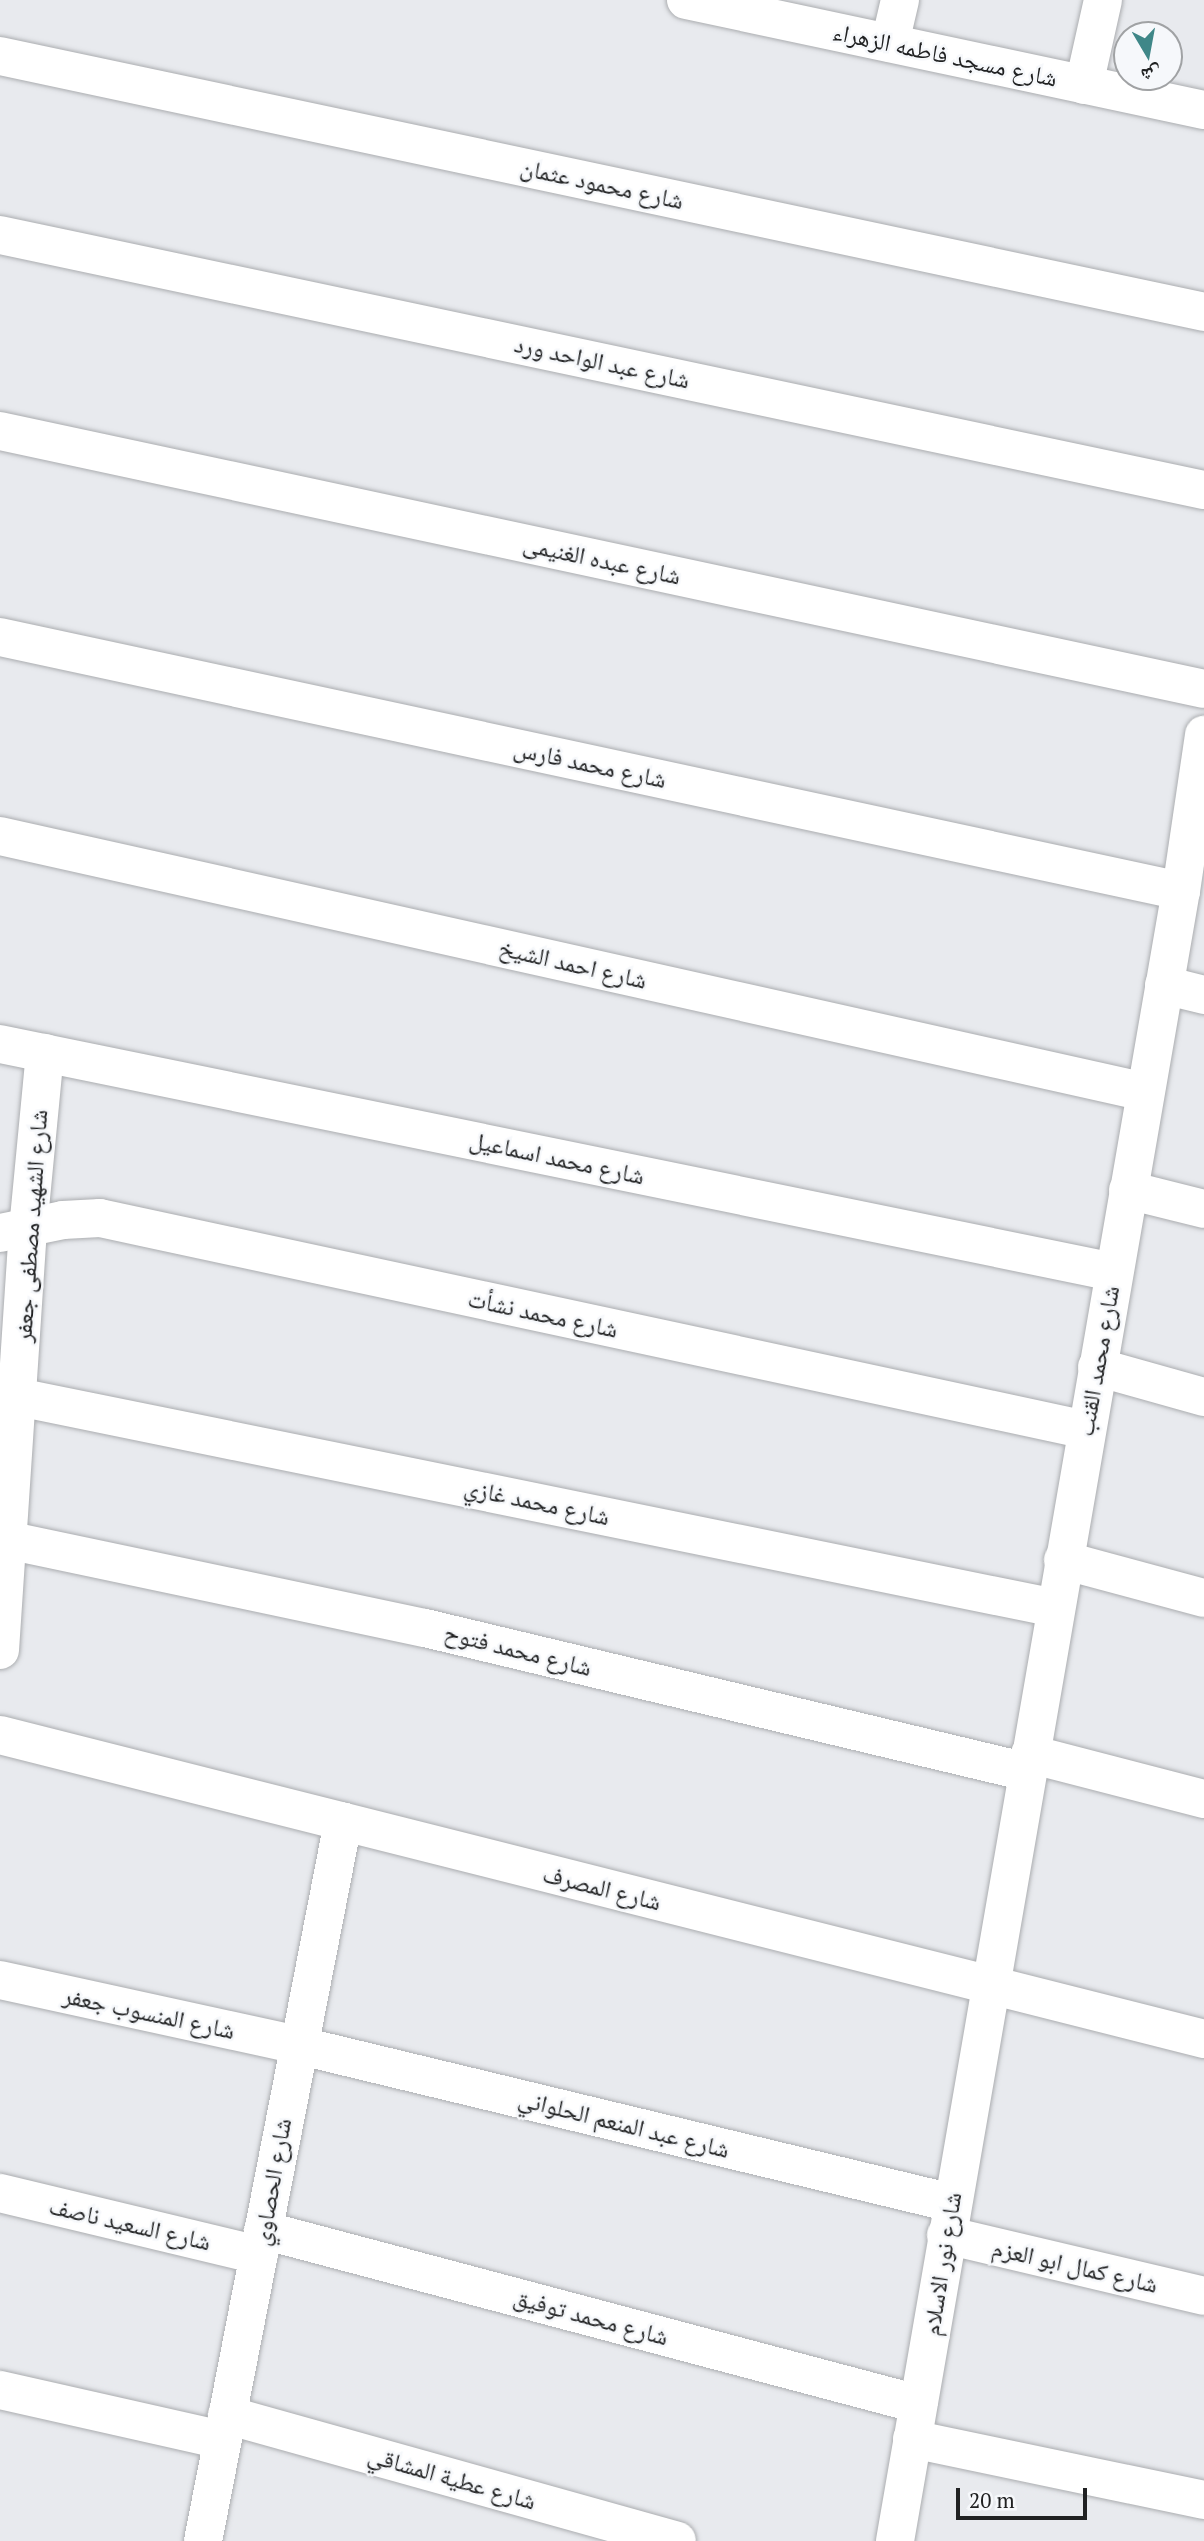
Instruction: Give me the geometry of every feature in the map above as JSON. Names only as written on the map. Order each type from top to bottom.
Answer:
[{"type":"street","points":[[890,43],[901,0]]},
{"type":"street","points":[[1084,85],[1103,0]]},
{"type":"street","name":"شارع مسجد فاطمه الزهراء","points":[[701,2],[1204,110]]},
{"type":"street","name":"شارع محمود عثمان","points":[[0,56],[1204,312]]},
{"type":"street","name":"شارع عبد الواحد ورد","points":[[0,235],[1204,490]]},
{"type":"street","name":"شارع عبده الغنيمى","points":[[0,431],[1204,689]]},
{"type":"street","name":"شارع محمد فارس","points":[[0,637],[1181,891]]},
{"type":"street","name":"شارع محمد القنب","points":[[988,1987],[1164,985],[1199,803],[1204,735]]},
{"type":"street","name":"شارع احمد الشيخ","points":[[0,836],[1145,1092]]},
{"type":"street","points":[[1164,985],[1204,995]]},
{"type":"street","name":"شارع محمد اسماعيل","points":[[0,1044],[1114,1272]]},
{"type":"street","name":"شارع الشهيد مصطفى جعفر","points":[[0,1650],[7,1539],[6,1470],[18,1397],[14,1231],[45,1053]]},
{"type":"street","points":[[1128,1190],[1204,1209]]},
{"type":"street","name":"شارع محمد نشأت","points":[[14,1231],[63,1220],[100,1218],[1086,1430]]},
{"type":"street","points":[[1097,1367],[1204,1397]]},
{"type":"street","name":"شارع محمد غازي","points":[[18,1397],[1055,1608]]},
{"type":"street","name":"شارع محمد فتوح","points":[[7,1539],[1204,1800]]},
{"type":"street","points":[[1063,1560],[1204,1598]]},
{"type":"street","name":"شارع المصرف","points":[[0,1735],[988,1987],[1204,2039]]},
{"type":"street","name":"شارع الحصاوي","points":[[203,2541],[297,2045],[343,1822]]},
{"type":"street","name":"شارع المنسوب جعفر","points":[[0,1980],[297,2045]]},
{"type":"street","name":"شارع نور الاسلام","points":[[895,2541],[988,1987]]},
{"type":"street","name":"شارع عبد المنعم الحلواني","points":[[297,2045],[949,2219]]},
{"type":"street","name":"شارع السعيد ناصف","points":[[0,2193],[261,2242]]},
{"type":"street","name":"شارع كمال ابو العزم","points":[[949,2219],[1204,2296]]},
{"type":"street","name":"شارع محمد توفيق","points":[[261,2242],[1204,2500]]},
{"type":"street","name":"شارع عطية المشاقي","points":[[0,2390],[225,2427],[677,2541]]}]
